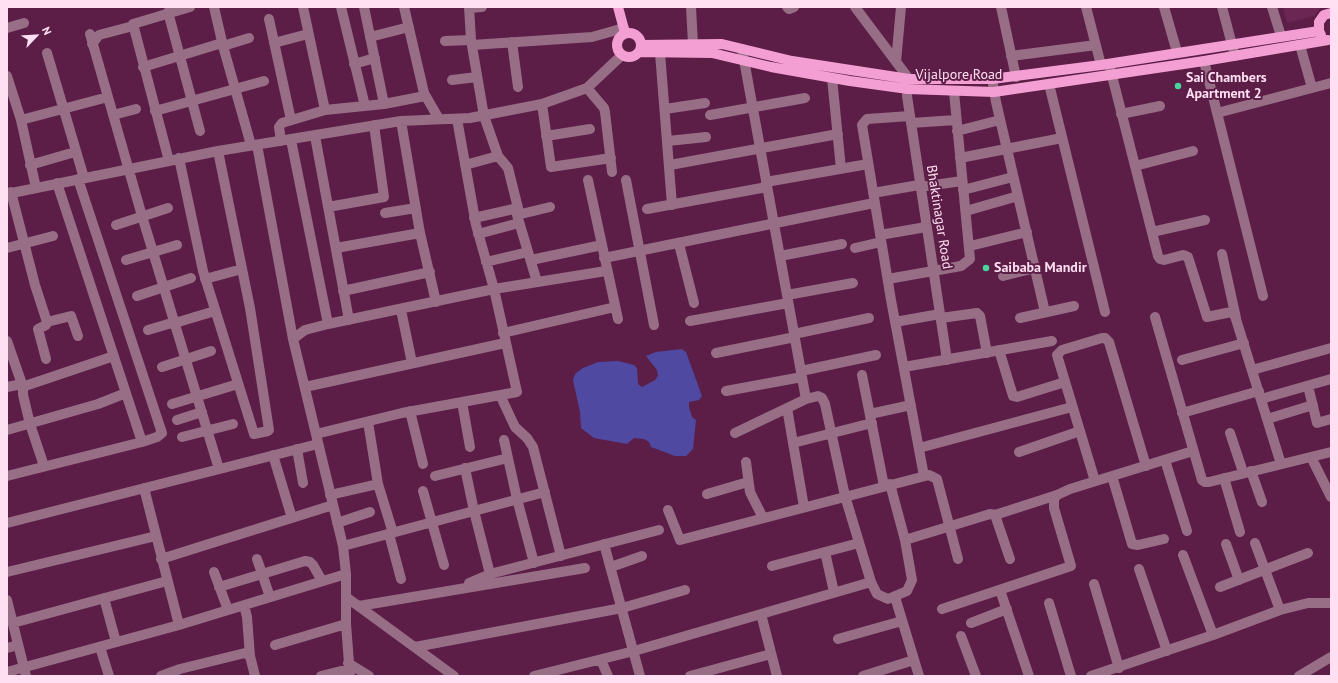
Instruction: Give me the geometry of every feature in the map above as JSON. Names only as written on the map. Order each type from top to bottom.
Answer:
[{"type":"main road","points":[[618,7],[624,31],[619,38],[617,45],[622,55]]},
{"type":"main road","points":[[1326,12],[1319,22],[1318,31],[1329,40]]},
{"type":"main road","points":[[624,31],[636,35],[640,49]]},
{"type":"main road","name":"Vijalpore Road","points":[[640,49],[660,53],[712,53],[744,61],[832,78],[908,84],[1016,77],[1318,31]]},
{"type":"main road","name":"Vijalpore Road","points":[[622,55],[633,57],[640,49],[693,44],[722,44],[792,62],[908,84],[954,92],[994,92],[1204,61],[1329,40]]},
{"type":"street","points":[[190,7],[135,22],[133,26],[99,35],[91,39],[128,169],[219,469]]},
{"type":"street","points":[[214,7],[235,89],[254,145],[293,339],[343,546],[346,574],[346,624],[349,669]]},
{"type":"street","points":[[302,7],[325,110]]},
{"type":"street","points":[[341,7],[365,106]]},
{"type":"street","points":[[364,7],[384,104]]},
{"type":"street","points":[[404,7],[425,96],[439,119]]},
{"type":"street","points":[[482,7],[469,8],[472,42],[484,116],[498,156],[508,168],[518,215],[537,282]]},
{"type":"street","points":[[691,7],[693,44]]},
{"type":"street","points":[[787,7],[789,9],[794,7]]},
{"type":"street","points":[[855,7],[896,62],[908,84]]},
{"type":"street","points":[[896,62],[901,7]]},
{"type":"street","points":[[1001,7],[1016,77]]},
{"type":"street","points":[[1086,7],[1096,45],[1111,74],[1134,166],[1160,259],[1183,255],[1188,257],[1207,317],[1231,312],[1236,319]]},
{"type":"street","points":[[1164,7],[1177,52]]},
{"type":"street","points":[[1222,7],[1235,56]]},
{"type":"street","points":[[1272,7],[1281,36]]},
{"type":"street","points":[[168,12],[200,131]]},
{"type":"street","points":[[269,19],[291,120]]},
{"type":"street","points":[[7,28],[24,23]]},
{"type":"street","points":[[133,26],[155,111],[174,160],[205,278],[253,434],[268,432],[266,407],[242,269],[218,151]]},
{"type":"street","points":[[370,36],[409,27]]},
{"type":"street","points":[[445,41],[512,42],[592,37],[624,31]]},
{"type":"street","points":[[274,43],[308,34]]},
{"type":"street","points":[[144,67],[249,38]]},
{"type":"street","points":[[512,42],[518,87]]},
{"type":"street","points":[[1300,44],[1312,88]]},
{"type":"street","points":[[1011,56],[1096,45]]},
{"type":"street","points":[[742,49],[806,399]]},
{"type":"street","points":[[7,476],[142,442],[161,435],[162,428],[81,179],[75,152],[46,53]]},
{"type":"street","points":[[660,53],[672,205]]},
{"type":"street","points":[[47,322],[9,193],[218,151],[401,121],[457,119],[484,116],[542,104],[587,88],[622,55]]},
{"type":"street","points":[[354,64],[375,58]]},
{"type":"street","points":[[1204,61],[1263,296]]},
{"type":"street","points":[[7,76],[21,120],[36,188]]},
{"type":"street","points":[[452,80],[477,77]]},
{"type":"street","points":[[832,78],[841,169]]},
{"type":"street","points":[[992,79],[1000,120],[1045,312]]},
{"type":"street","points":[[155,111],[264,81]]},
{"type":"street","points":[[1217,113],[1331,83]]},
{"type":"street","name":"Bhaktinagar Road","points":[[908,84],[907,96],[910,120],[947,360]]},
{"type":"street","points":[[1049,84],[1105,312]]},
{"type":"street","points":[[587,88],[604,108],[612,172]]},
{"type":"street","points":[[888,279],[961,266],[970,259],[970,246],[954,92]]},
{"type":"street","points":[[328,324],[286,141],[280,124],[325,110],[384,104],[425,96]]},
{"type":"street","points":[[21,120],[108,97]]},
{"type":"street","points":[[710,115],[805,98]]},
{"type":"street","points":[[665,108],[705,103]]},
{"type":"street","points":[[542,104],[551,167],[611,158]]},
{"type":"street","points":[[1121,114],[1160,106]]},
{"type":"street","points":[[113,115],[136,109]]},
{"type":"street","points":[[316,434],[410,412],[517,392],[494,289],[474,218],[457,119]]},
{"type":"street","points":[[924,476],[874,203],[862,124],[864,121],[956,120]]},
{"type":"street","points":[[957,131],[1000,120]]},
{"type":"street","points":[[401,121],[420,233],[436,302]]},
{"type":"street","points":[[328,207],[384,197],[374,125]]},
{"type":"street","points":[[546,136],[590,128]]},
{"type":"street","points":[[670,165],[760,147],[838,134]]},
{"type":"street","points":[[315,136],[349,320]]},
{"type":"street","points":[[668,142],[706,137]]},
{"type":"street","points":[[960,158],[1062,138]]},
{"type":"street","points":[[1134,166],[1193,151]]},
{"type":"street","points":[[30,165],[75,152]]},
{"type":"street","points":[[465,165],[498,156]]},
{"type":"street","points":[[647,209],[868,164]]},
{"type":"street","points":[[873,193],[920,186],[963,185],[1014,177]]},
{"type":"street","points":[[588,180],[606,271],[618,319]]},
{"type":"street","points":[[626,180],[654,325]]},
{"type":"street","points":[[57,183],[142,442]]},
{"type":"street","points":[[966,211],[1018,196]]},
{"type":"street","points":[[604,258],[679,244],[874,203]]},
{"type":"street","points":[[474,218],[518,215],[550,207]]},
{"type":"street","points":[[116,225],[168,208]]},
{"type":"street","points":[[386,213],[416,208]]},
{"type":"street","points":[[478,234],[518,215]]},
{"type":"street","points":[[1152,232],[1205,220]]},
{"type":"street","points":[[855,248],[881,239],[926,227]]},
{"type":"street","points":[[970,246],[1027,232]]},
{"type":"street","points":[[336,248],[420,233]]},
{"type":"street","points":[[7,248],[53,236]]},
{"type":"street","points":[[679,244],[694,303]]},
{"type":"street","points":[[780,256],[842,244]]},
{"type":"street","points":[[126,260],[177,245]]},
{"type":"street","points":[[486,262],[602,245]]},
{"type":"street","points":[[1222,254],[1236,319],[1281,464]]},
{"type":"street","points":[[1003,276],[1035,268]]},
{"type":"street","points":[[205,278],[242,269]]},
{"type":"street","points":[[293,339],[306,330],[328,324],[401,310],[494,289],[606,271]]},
{"type":"street","points":[[343,291],[430,272]]},
{"type":"street","points":[[137,296],[191,278]]},
{"type":"street","points":[[690,321],[853,283]]},
{"type":"street","points":[[1020,318],[1074,306]]},
{"type":"street","points":[[305,387],[412,363],[615,307]]},
{"type":"street","points":[[401,310],[412,363]]},
{"type":"street","points":[[148,330],[215,311]]},
{"type":"street","points":[[895,322],[977,313],[980,316],[987,353]]},
{"type":"street","points":[[46,359],[38,329],[46,325],[47,322],[71,316],[78,336]]},
{"type":"street","points":[[1155,317],[1202,480],[1205,482],[1224,478],[1247,471],[1331,452]]},
{"type":"street","points":[[716,353],[869,318]]},
{"type":"street","points":[[1095,481],[1057,353],[1102,338],[1107,340],[1146,466]]},
{"type":"street","points":[[7,341],[23,386],[23,395],[30,424],[44,466]]},
{"type":"street","points":[[904,367],[1052,341]]},
{"type":"street","points":[[1182,360],[1244,343]]},
{"type":"street","points":[[1252,370],[1331,348]]},
{"type":"street","points":[[999,350],[1013,396],[1017,397],[1065,382]]},
{"type":"street","points":[[162,367],[211,351]]},
{"type":"street","points":[[726,391],[876,355]]},
{"type":"street","points":[[7,388],[17,385],[23,386],[114,356]]},
{"type":"street","points":[[735,433],[806,399],[818,396],[822,398],[825,404],[845,496],[871,582],[877,594],[888,599],[895,597],[907,591],[912,580],[905,540],[887,485],[862,375]]},
{"type":"street","points":[[1182,413],[1260,395],[1308,386],[1331,378]]},
{"type":"street","points":[[172,404],[238,384]]},
{"type":"street","points":[[1308,386],[1317,423],[1331,419]]},
{"type":"street","points":[[7,430],[98,404],[126,393]]},
{"type":"street","points":[[500,395],[515,427],[527,438],[533,447],[561,556]]},
{"type":"street","points":[[462,402],[470,447]]},
{"type":"street","points":[[793,443],[831,433],[911,405]]},
{"type":"street","points":[[1267,419],[1313,405]]},
{"type":"street","points":[[919,448],[1072,407]]},
{"type":"street","points":[[787,408],[804,507]]},
{"type":"street","points":[[177,420],[202,412]]},
{"type":"street","points":[[410,412],[422,464]]},
{"type":"street","points":[[368,422],[378,484],[401,579]]},
{"type":"street","points":[[182,437],[233,424]]},
{"type":"street","points":[[1019,452],[1080,431]]},
{"type":"street","points":[[1230,433],[1262,502]]},
{"type":"street","points":[[504,440],[517,499],[534,563]]},
{"type":"street","points":[[7,523],[318,444]]},
{"type":"street","points":[[297,449],[303,483]]},
{"type":"street","points":[[905,540],[990,514],[995,515],[1095,481],[1193,451]]},
{"type":"street","points":[[273,455],[292,518]]},
{"type":"street","points":[[1311,457],[1331,498]]},
{"type":"street","points":[[435,476],[508,458]]},
{"type":"street","points":[[1165,460],[1187,531]]},
{"type":"street","points":[[746,462],[748,482],[755,505],[763,518]]},
{"type":"street","points":[[465,468],[490,574]]},
{"type":"street","points":[[668,510],[680,540],[887,485],[924,476],[934,476],[937,479],[958,559]]},
{"type":"street","points":[[1112,476],[1132,544],[1138,545],[1164,539]]},
{"type":"street","points":[[1224,478],[1240,532]]},
{"type":"street","points":[[707,494],[748,482]]},
{"type":"street","points":[[330,495],[378,484]]},
{"type":"street","points":[[144,488],[179,625]]},
{"type":"street","points":[[423,491],[444,565]]},
{"type":"street","points":[[343,546],[545,492]]},
{"type":"street","points":[[942,609],[1071,566],[1054,508],[1054,499],[1057,495]]},
{"type":"street","points":[[161,559],[333,505]]},
{"type":"street","points":[[337,523],[370,512]]},
{"type":"street","points":[[995,515],[1010,559]]},
{"type":"street","points":[[458,589],[490,574],[659,530]]},
{"type":"street","points":[[7,572],[156,536]]},
{"type":"street","points":[[772,566],[859,543]]},
{"type":"street","points":[[1255,543],[1280,610]]},
{"type":"street","points":[[604,544],[640,676]]},
{"type":"street","points":[[1226,544],[1239,580]]},
{"type":"street","points":[[825,552],[834,592]]},
{"type":"street","points":[[1220,587],[1308,553]]},
{"type":"street","points":[[1183,555],[1213,635]]},
{"type":"street","points":[[610,567],[642,556]]},
{"type":"street","points":[[256,559],[270,597]]},
{"type":"street","points":[[219,587],[305,561],[310,562],[322,582]]},
{"type":"street","points":[[359,606],[585,568]]},
{"type":"street","points":[[1139,569],[1167,650]]},
{"type":"street","points":[[214,572],[228,610]]},
{"type":"street","points":[[7,672],[25,672],[116,642],[179,625],[346,574]]},
{"type":"street","points":[[10,617],[104,598],[167,581]]},
{"type":"street","points":[[535,676],[634,651],[871,582]]},
{"type":"street","points":[[1094,584],[1120,668]]},
{"type":"street","points":[[415,647],[622,608],[685,590]]},
{"type":"street","points":[[1000,590],[1029,676]]},
{"type":"street","points":[[346,596],[454,676]]},
{"type":"street","points":[[895,597],[919,676]]},
{"type":"street","points":[[104,598],[116,642]]},
{"type":"street","points":[[7,600],[10,617],[25,672]]},
{"type":"street","points":[[1049,603],[1071,676]]},
{"type":"street","points":[[1091,676],[1120,668],[1280,610],[1308,603],[1331,603]]},
{"type":"street","points":[[244,605],[247,617],[250,656],[255,676]]},
{"type":"street","points":[[971,623],[1007,609]]},
{"type":"street","points":[[761,614],[776,676]]},
{"type":"street","points":[[838,639],[902,621]]},
{"type":"street","points":[[275,645],[346,624]]},
{"type":"street","points":[[961,636],[976,676]]},
{"type":"street","points":[[7,648],[18,645]]},
{"type":"street","points":[[100,647],[109,676]]},
{"type":"street","points":[[161,676],[180,669],[245,653],[250,656]]},
{"type":"street","points":[[690,676],[771,654]]},
{"type":"street","points":[[1299,676],[1331,657]]},
{"type":"street","points":[[601,660],[608,676]]},
{"type":"street","points":[[863,676],[914,660]]},
{"type":"street","points":[[321,676],[349,669],[368,676]]},
{"type":"shaded area","points":[[1283,7],[1321,7],[1314,16],[1287,23]]},
{"type":"shaded area","points":[[682,349],[686,352],[702,396],[699,400],[689,402],[692,417],[696,420],[693,449],[686,456],[675,456],[651,447],[649,442],[644,439],[634,438],[627,444],[594,438],[581,428],[580,412],[573,380],[575,374],[583,368],[598,362],[618,361],[634,365],[637,368],[638,384],[642,387],[655,380],[658,376],[657,370],[646,356],[656,352]]},
{"type":"place","name":"Sai Chambers Apartment 2","points":[[1178,86]]},
{"type":"place","name":"Saibaba Mandir","points":[[986,268]]}]
